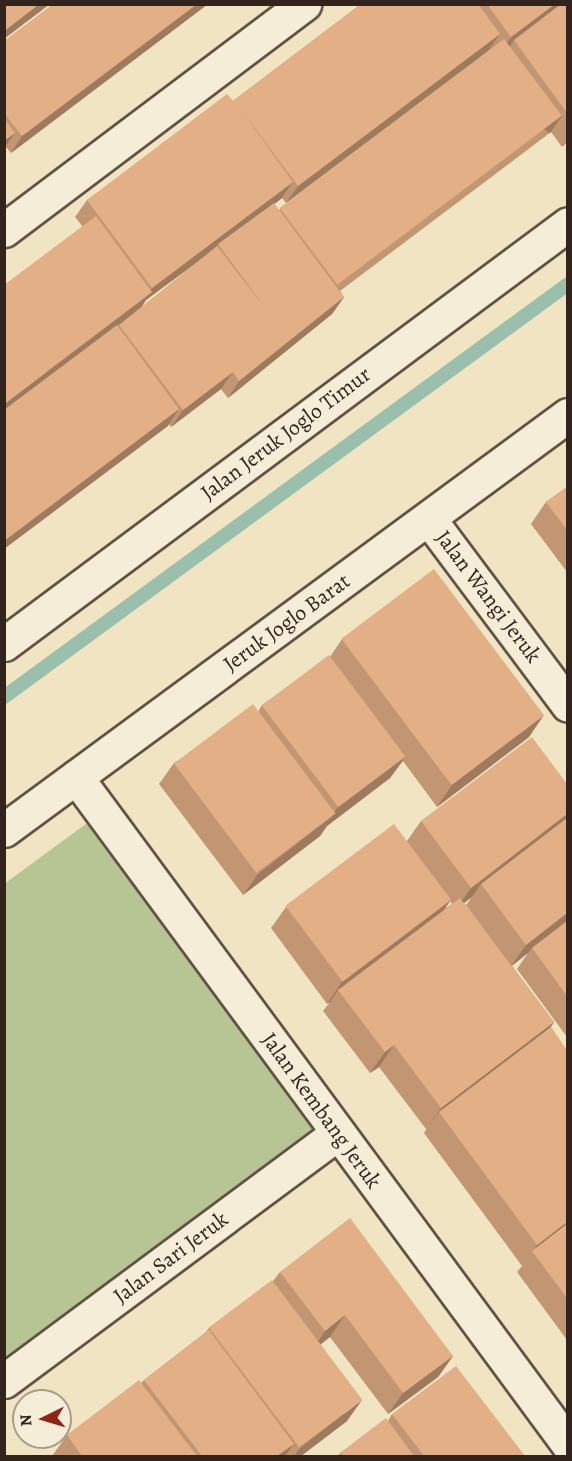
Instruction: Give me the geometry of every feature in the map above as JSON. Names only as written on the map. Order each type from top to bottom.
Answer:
[{"type":"street","points":[[4,230],[304,4]]},
{"type":"street","name":"Jalan Jeruk Joglo Timur","points":[[4,644],[567,224]]},
{"type":"street","name":"Jeruk Joglo Barat","points":[[4,830],[429,519],[567,415]]},
{"type":"street","name":"Jalan Wangi Jeruk","points":[[429,519],[567,705]]},
{"type":"street","name":"Jalan Kembang Jeruk","points":[[76,777],[567,1444]]},
{"type":"street","name":"Jalan Sari Jeruk","points":[[4,1381],[337,1134]]},
{"type":"green space","points":[[94,818],[332,1143],[4,1385],[4,884]]},
{"type":"building","points":[[4,4],[39,4],[4,31]]},
{"type":"building","points":[[53,4],[197,4],[22,136],[4,113],[4,41]]},
{"type":"building","points":[[361,4],[478,4],[500,34],[298,186],[238,106],[293,182],[152,288],[87,200],[227,94],[233,101]]},
{"type":"building","points":[[487,4],[555,4],[511,37]]},
{"type":"building","points":[[561,4],[567,4],[567,113],[514,40]]},
{"type":"building","points":[[504,39],[562,116],[337,285],[280,208]]},
{"type":"building","points":[[4,118],[15,133],[4,141]]},
{"type":"building","points":[[274,203],[344,297],[239,381],[233,372],[183,410],[119,325],[217,246],[268,312],[218,244]]},
{"type":"building","points":[[96,216],[152,292],[4,404],[4,285]]},
{"type":"building","points":[[117,325],[179,409],[4,541],[4,410]]},
{"type":"building","points":[[567,487],[567,530],[546,502]]},
{"type":"building","points":[[434,569],[544,715],[451,785],[341,639]]},
{"type":"building","points":[[329,655],[405,756],[338,807],[262,706]]},
{"type":"building","points":[[253,704],[335,813],[256,873],[174,764]]},
{"type":"building","points":[[532,737],[567,784],[567,814],[471,888],[421,821]]},
{"type":"building","points":[[567,818],[567,913],[526,945],[481,884]]},
{"type":"building","points":[[394,824],[451,900],[343,982],[285,906]]},
{"type":"building","points":[[460,898],[554,1022],[441,1108],[394,1045],[385,1052],[338,990]]},
{"type":"building","points":[[567,921],[567,996],[532,948]]},
{"type":"building","points":[[551,1027],[567,1051],[567,1222],[537,1245],[439,1112]]},
{"type":"building","points":[[350,1218],[453,1356],[403,1393],[345,1315],[325,1331],[280,1272]]},
{"type":"building","points":[[567,1224],[567,1298],[532,1251]]},
{"type":"building","points":[[272,1280],[362,1400],[299,1447],[209,1328]]},
{"type":"building","points":[[209,1330],[294,1444],[277,1456],[202,1456],[144,1380]]},
{"type":"building","points":[[456,1366],[525,1456],[424,1456],[392,1414]]},
{"type":"building","points":[[139,1380],[197,1456],[82,1456],[72,1442],[72,1431]]},
{"type":"building","points":[[386,1418],[414,1456],[343,1456],[340,1453]]},
{"type":"waterway","points":[[4,697],[568,284]]}]
